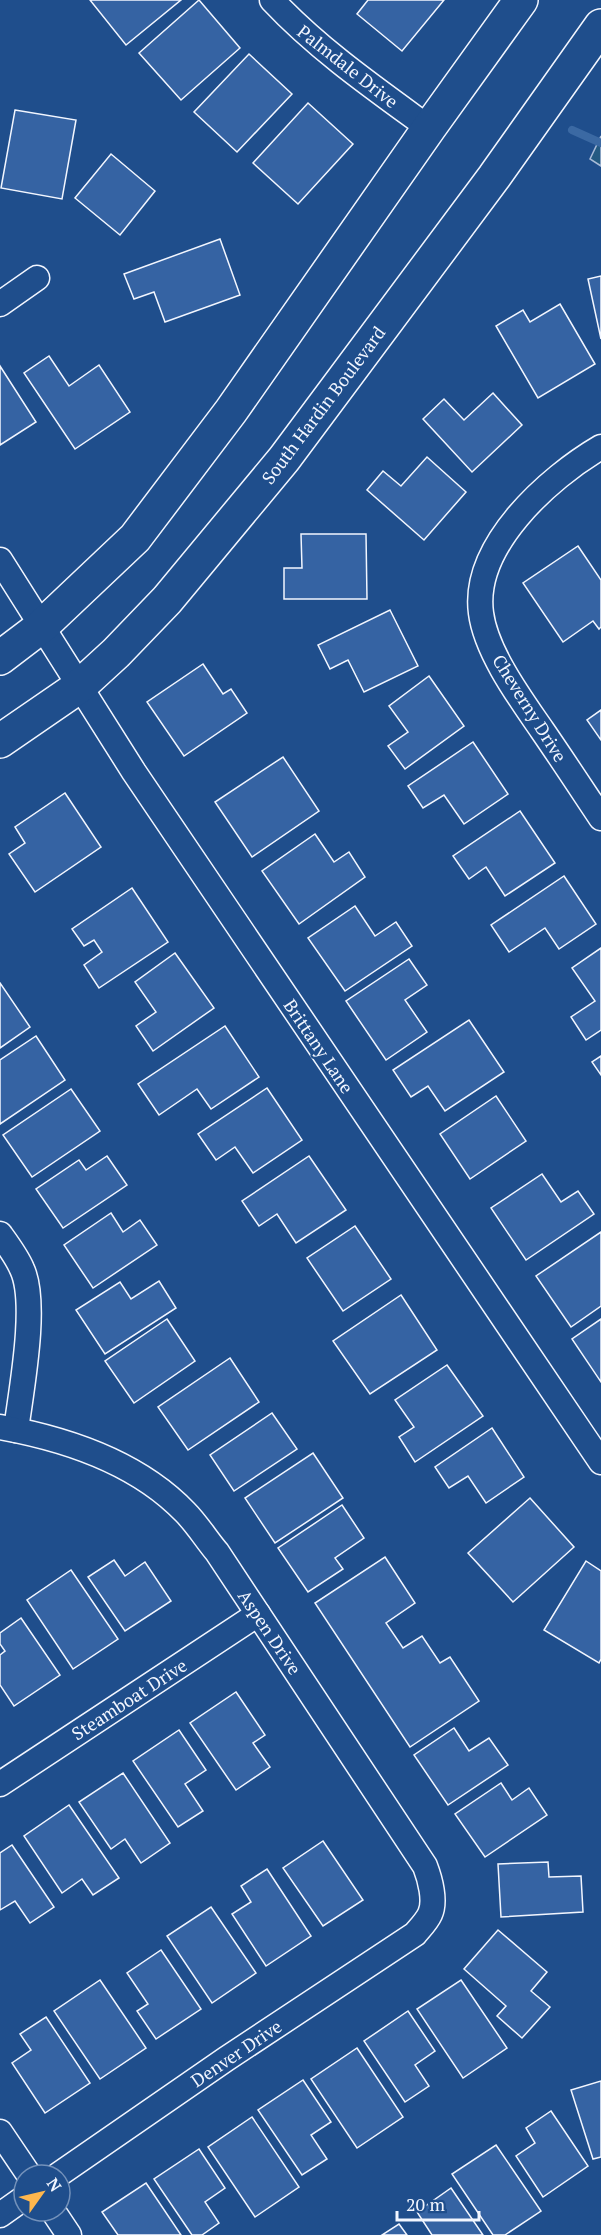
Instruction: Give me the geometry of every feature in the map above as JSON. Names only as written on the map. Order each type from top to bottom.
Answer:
[{"type":"main road","points":[[0,658],[42,626],[135,538],[231,411],[521,0]]},
{"type":"main road","name":"South Hardin Boulevard","points":[[0,741],[80,686],[116,653],[167,600],[284,459],[494,177],[601,26]]},
{"type":"street","name":"Palmdale Drive","points":[[272,0],[294,24],[429,128]]},
{"type":"street","points":[[0,304],[37,278]]},
{"type":"street","name":"Cheverny Drive","points":[[601,447],[547,487],[521,512],[486,566],[480,590],[481,615],[489,641],[509,682],[601,818]]},
{"type":"street","name":"Brittany Lane","points":[[0,560],[140,780],[601,1462]]},
{"type":"street","points":[[0,1234],[23,1271],[29,1304],[27,1343],[8,1429]]},
{"type":"street","name":"Aspen Drive","points":[[8,1429],[68,1444],[104,1457],[147,1481],[185,1512],[217,1552],[425,1866],[430,1879],[431,1913],[416,1934]]},
{"type":"street","name":"Steamboat Drive","points":[[0,1784],[258,1614]]},
{"type":"street","name":"Denver Drive","points":[[72,2165],[226,2059],[416,1934]]},
{"type":"street","points":[[0,2132],[21,2163]]},
{"type":"shaded area","points":[[601,136],[601,166],[590,159]]},
{"type":"building","points":[[90,0],[181,0],[126,45]]},
{"type":"building","points":[[199,0],[240,48],[181,100],[139,53]]},
{"type":"building","points":[[368,0],[444,0],[402,51],[357,14]]},
{"type":"building","points":[[249,54],[292,94],[237,152],[194,112]]},
{"type":"building","points":[[308,103],[353,144],[298,204],[253,163]]},
{"type":"building","points":[[15,110],[76,120],[62,199],[1,188]]},
{"type":"building","points":[[111,154],[155,191],[120,235],[75,198]]},
{"type":"building","points":[[220,239],[240,295],[165,322],[154,292],[134,299],[124,274]]},
{"type":"building","points":[[601,276],[601,339],[588,279]]},
{"type":"building","points":[[560,304],[595,364],[538,398],[496,326],[523,310],[530,322]]},
{"type":"building","points":[[49,356],[69,386],[99,365],[130,412],[75,449],[24,373]]},
{"type":"building","points":[[0,366],[36,422],[0,445]]},
{"type":"building","points":[[493,393],[522,425],[472,472],[423,419],[444,399],[464,420]]},
{"type":"building","points":[[427,457],[466,492],[424,540],[367,490],[383,471],[401,486]]},
{"type":"building","points":[[301,534],[366,534],[367,599],[284,599],[284,568],[302,568]]},
{"type":"building","points":[[578,546],[601,580],[601,627],[599,629],[593,621],[563,642],[523,583]]},
{"type":"building","points":[[390,610],[418,666],[364,692],[348,660],[330,669],[318,645]]},
{"type":"building","points":[[203,664],[223,694],[231,689],[247,713],[184,756],[147,702]]},
{"type":"building","points":[[429,676],[464,726],[405,769],[388,746],[408,732],[389,706]]},
{"type":"building","points":[[601,710],[601,740],[587,720]]},
{"type":"building","points":[[473,742],[508,794],[464,824],[444,795],[423,808],[408,786]]},
{"type":"building","points":[[283,757],[319,811],[252,857],[215,802]]},
{"type":"building","points":[[65,793],[101,847],[35,892],[9,854],[25,843],[15,827]]},
{"type":"building","points":[[520,811],[555,863],[505,896],[486,867],[469,879],[453,856]]},
{"type":"building","points":[[315,834],[334,862],[349,852],[365,877],[299,924],[262,871]]},
{"type":"building","points":[[564,876],[596,924],[559,949],[545,928],[509,952],[491,925]]},
{"type":"building","points":[[132,888],[168,942],[99,988],[84,965],[102,952],[94,940],[84,946],[72,929]]},
{"type":"building","points":[[355,906],[375,936],[396,922],[412,946],[345,991],[308,938]]},
{"type":"building","points":[[601,948],[601,1030],[586,1040],[571,1017],[595,1001],[572,968]]},
{"type":"building","points":[[175,953],[214,1008],[153,1051],[136,1026],[156,1012],[135,982]]},
{"type":"building","points":[[409,959],[427,985],[405,1000],[427,1032],[386,1060],[346,1001]]},
{"type":"building","points":[[0,983],[30,1027],[0,1048]]},
{"type":"building","points":[[469,1020],[504,1072],[445,1111],[428,1086],[411,1097],[393,1070]]},
{"type":"building","points":[[225,1026],[259,1077],[211,1109],[197,1089],[159,1115],[138,1084]]},
{"type":"building","points":[[36,1036],[65,1080],[0,1124],[0,1060]]},
{"type":"building","points":[[601,1056],[601,1075],[592,1062]]},
{"type":"building","points":[[267,1088],[302,1140],[253,1173],[235,1147],[216,1160],[198,1134]]},
{"type":"building","points":[[71,1089],[100,1131],[32,1177],[3,1135]]},
{"type":"building","points":[[496,1096],[526,1141],[470,1179],[440,1134]]},
{"type":"building","points":[[107,1156],[127,1185],[63,1228],[36,1189],[79,1160],[86,1170]]},
{"type":"building","points":[[309,1156],[346,1210],[296,1243],[277,1214],[259,1226],[242,1201]]},
{"type":"building","points":[[542,1174],[561,1202],[578,1191],[594,1214],[526,1260],[491,1208]]},
{"type":"building","points":[[111,1213],[123,1232],[140,1220],[157,1245],[93,1288],[64,1245]]},
{"type":"building","points":[[355,1226],[391,1279],[343,1311],[307,1258]]},
{"type":"building","points":[[601,1232],[601,1306],[571,1327],[536,1276]]},
{"type":"building","points":[[159,1281],[176,1308],[105,1354],[76,1310],[120,1282],[131,1299]]},
{"type":"building","points":[[401,1295],[437,1350],[370,1394],[333,1341]]},
{"type":"building","points":[[167,1319],[195,1361],[134,1403],[105,1361]]},
{"type":"building","points":[[601,1319],[601,1382],[572,1339]]},
{"type":"building","points":[[230,1358],[259,1402],[188,1450],[158,1407]]},
{"type":"building","points":[[447,1365],[483,1416],[415,1462],[399,1437],[414,1427],[395,1400]]},
{"type":"building","points":[[272,1413],[297,1449],[234,1491],[210,1455]]},
{"type":"building","points":[[492,1428],[524,1477],[486,1503],[468,1476],[449,1488],[435,1467]]},
{"type":"building","points":[[313,1453],[343,1498],[275,1543],[245,1498]]},
{"type":"building","points":[[530,1498],[574,1547],[513,1602],[468,1553]]},
{"type":"building","points":[[342,1505],[364,1538],[335,1558],[343,1569],[308,1592],[278,1548]]},
{"type":"building","points":[[385,1557],[415,1603],[386,1623],[403,1648],[422,1636],[440,1663],[450,1657],[479,1701],[410,1747],[315,1603]]},
{"type":"building","points":[[114,1560],[125,1576],[145,1562],[171,1601],[125,1631],[88,1577]]},
{"type":"building","points":[[586,1561],[601,1571],[601,1659],[599,1663],[544,1630]]},
{"type":"building","points":[[71,1570],[118,1639],[73,1669],[27,1600]]},
{"type":"building","points":[[21,1618],[60,1675],[14,1706],[0,1685],[0,1655],[5,1651],[0,1644],[0,1633]]},
{"type":"building","points":[[236,1692],[265,1735],[253,1743],[270,1767],[236,1790],[190,1723]]},
{"type":"building","points":[[454,1728],[469,1751],[489,1738],[508,1765],[448,1805],[414,1755]]},
{"type":"building","points":[[179,1730],[206,1770],[185,1784],[203,1811],[178,1827],[133,1761]]},
{"type":"building","points":[[123,1773],[170,1843],[141,1863],[125,1839],[111,1849],[79,1802]]},
{"type":"building","points":[[501,1783],[512,1800],[529,1788],[547,1815],[485,1857],[455,1814]]},
{"type":"building","points":[[69,1805],[119,1878],[93,1895],[82,1879],[62,1893],[24,1836]]},
{"type":"building","points":[[323,1841],[363,1900],[323,1926],[283,1868]]},
{"type":"building","points":[[12,1845],[54,1907],[30,1923],[15,1901],[0,1910],[0,1853]]},
{"type":"building","points":[[548,1862],[549,1877],[581,1876],[583,1912],[501,1917],[498,1864]]},
{"type":"building","points":[[267,1869],[311,1936],[266,1966],[232,1914],[251,1902],[241,1886]]},
{"type":"building","points":[[211,1907],[256,1973],[212,2003],[167,1936]]},
{"type":"building","points":[[498,1930],[547,1972],[531,1991],[550,2007],[522,2038],[497,2016],[506,2006],[464,1969]]},
{"type":"building","points":[[161,1950],[201,2009],[156,2039],[137,2011],[148,2004],[127,1973]]},
{"type":"building","points":[[100,1980],[146,2048],[100,2079],[54,2011]]},
{"type":"building","points":[[461,1980],[507,2048],[463,2078],[417,2009]]},
{"type":"building","points":[[408,2011],[435,2051],[415,2065],[429,2086],[405,2102],[364,2041]]},
{"type":"building","points":[[46,2017],[90,2083],[45,2113],[12,2063],[31,2050],[20,2034]]},
{"type":"building","points":[[357,2048],[403,2117],[357,2148],[311,2079]]},
{"type":"building","points":[[303,2080],[331,2122],[311,2135],[327,2159],[302,2175],[258,2110]]},
{"type":"building","points":[[601,2081],[601,2157],[593,2159],[571,2090]]},
{"type":"building","points":[[551,2111],[588,2166],[543,2197],[516,2156],[535,2143],[526,2128]]},
{"type":"building","points":[[252,2117],[299,2187],[255,2217],[208,2147]]},
{"type":"building","points":[[496,2145],[541,2211],[505,2235],[493,2235],[452,2174]]},
{"type":"building","points":[[199,2149],[225,2188],[205,2202],[219,2223],[202,2235],[192,2235],[154,2179]]},
{"type":"building","points":[[146,2183],[181,2235],[118,2235],[102,2212]]},
{"type":"building","points":[[451,2188],[483,2235],[432,2235],[417,2212]]},
{"type":"building","points":[[399,2224],[407,2235],[382,2235]]},
{"type":"waterway","points":[[572,130],[601,143]]}]
